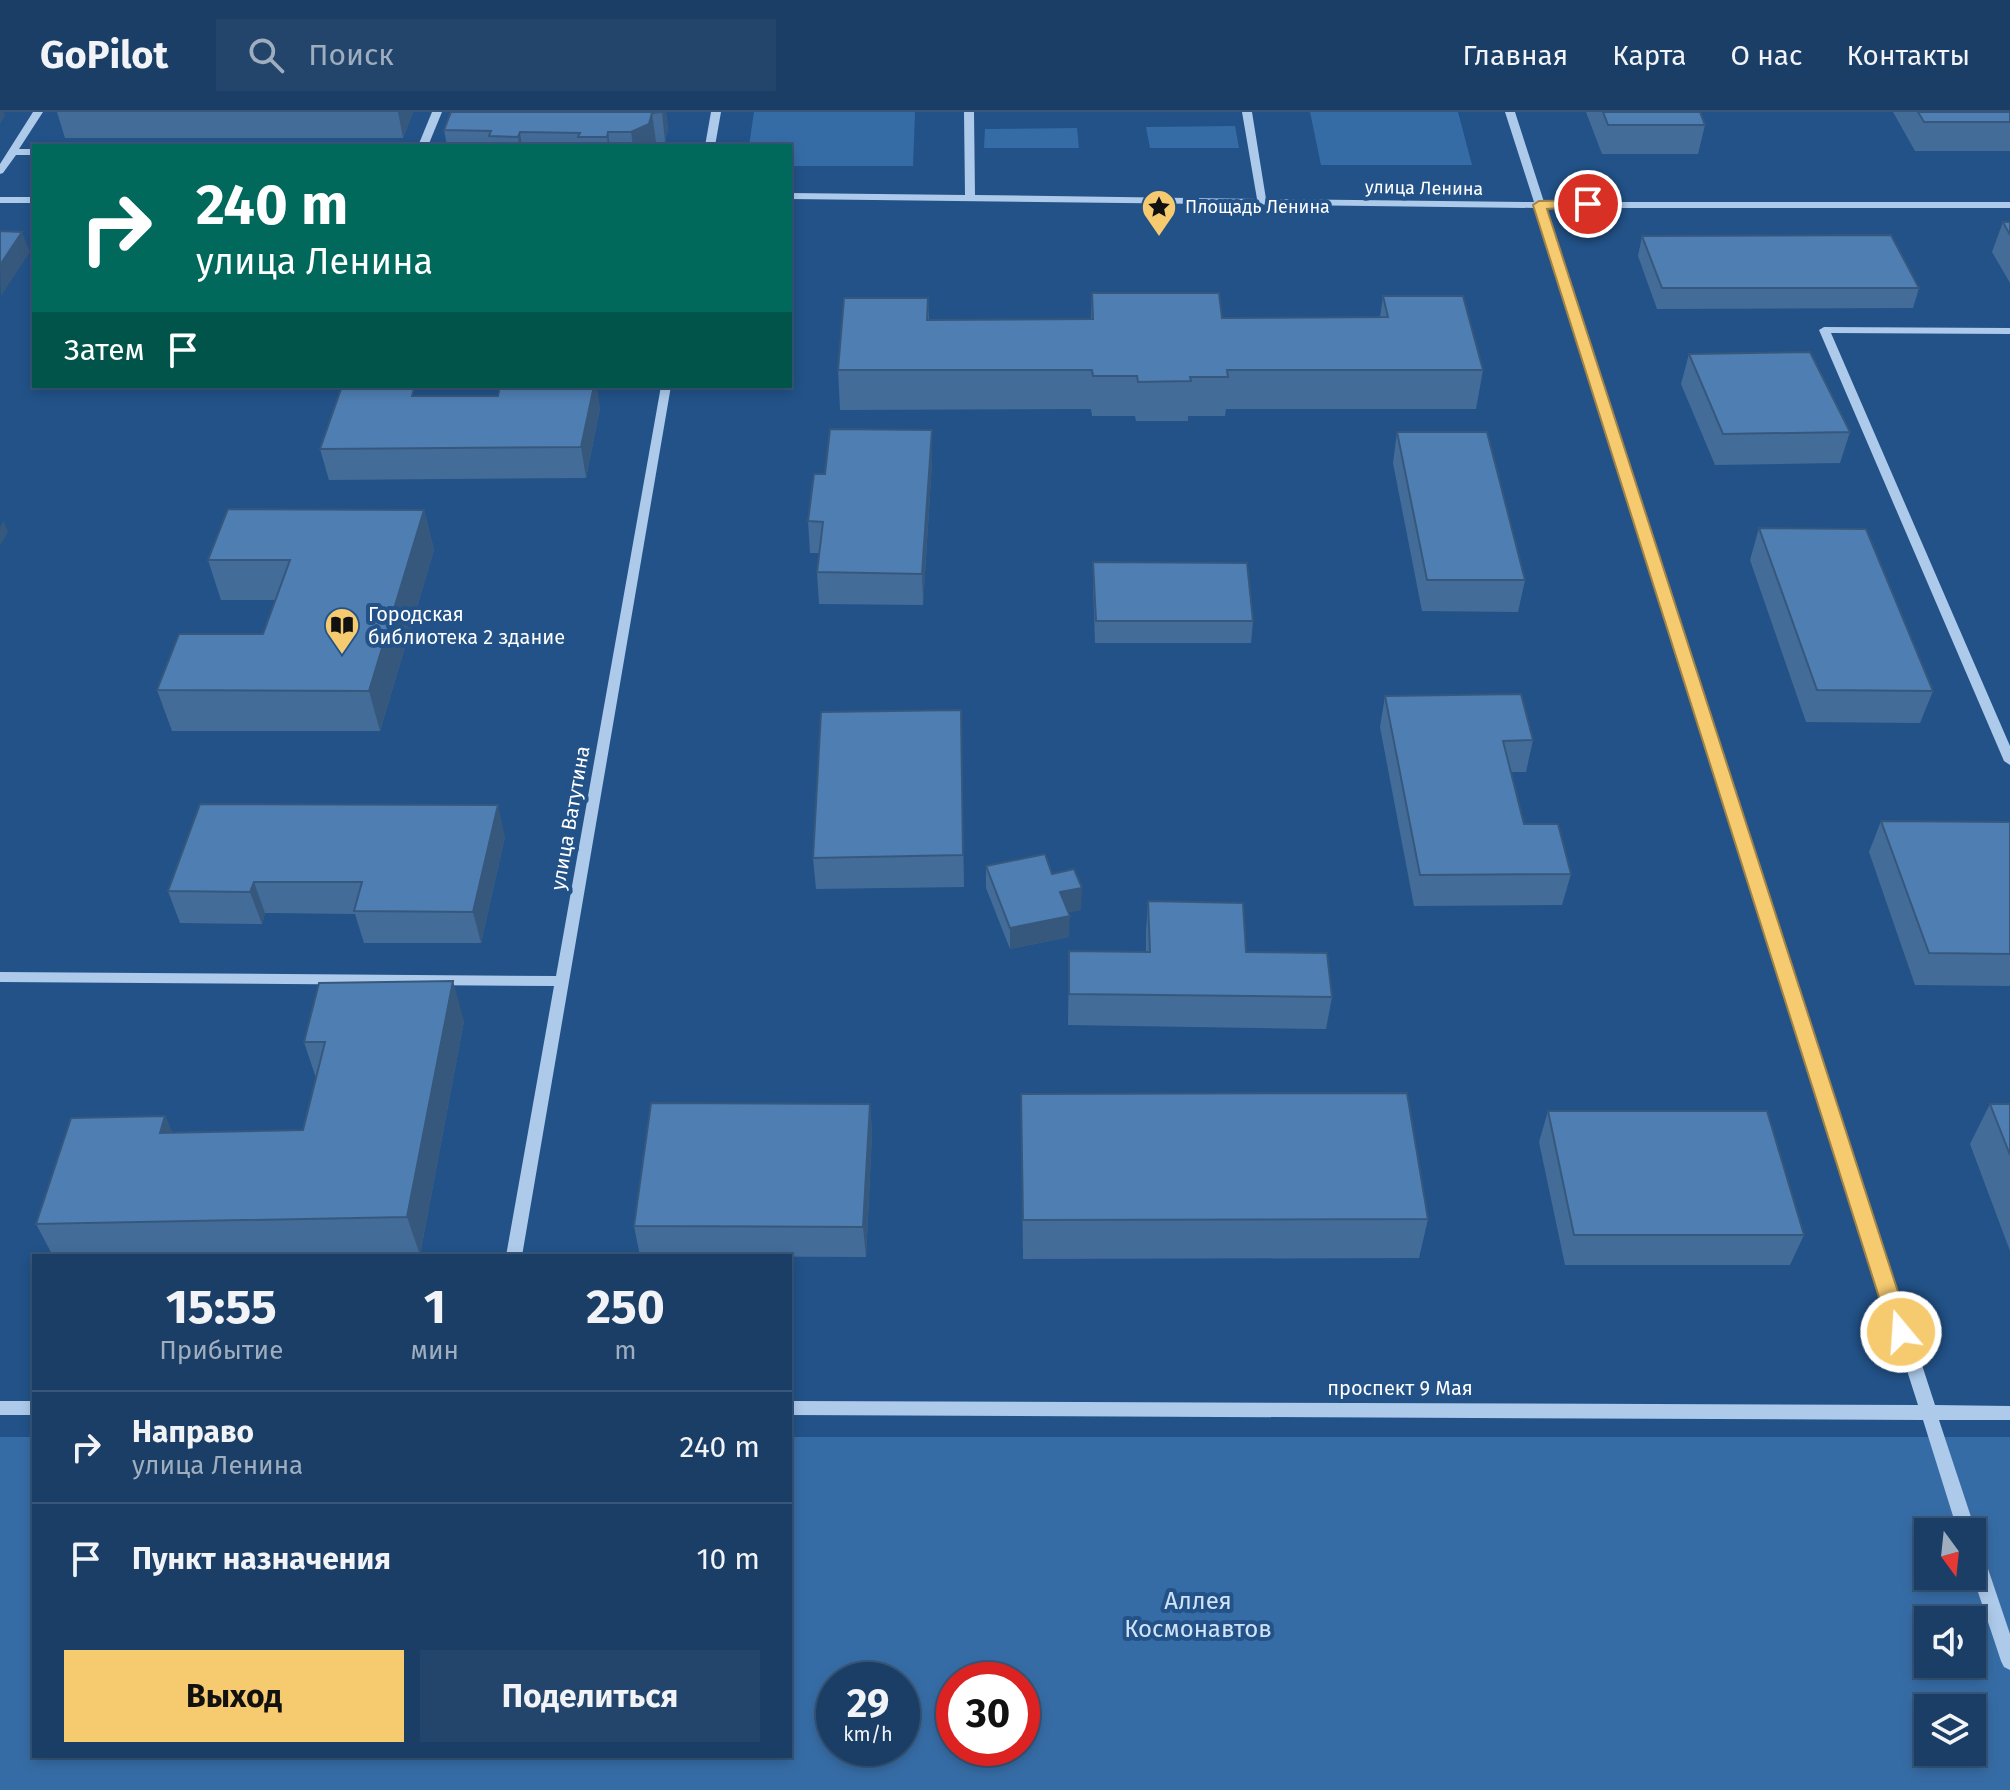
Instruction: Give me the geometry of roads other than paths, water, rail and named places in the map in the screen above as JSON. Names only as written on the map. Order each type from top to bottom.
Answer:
[{"type":"street","points":[[0,171],[38,112]]},
{"type":"street","points":[[424,144],[437,112]]},
{"type":"street","points":[[710,144],[716,112]]},
{"type":"street","points":[[969,112],[970,198]]},
{"type":"street","points":[[1247,112],[1262,202]]},
{"type":"street","points":[[1510,112],[1962,1518]]},
{"type":"street","points":[[13,152],[32,152]]},
{"type":"street","name":"улица Ленина","points":[[792,196],[1539,205],[2010,205]]},
{"type":"street","points":[[0,200],[32,200]]},
{"type":"street","points":[[2010,331],[1824,330],[2010,761]]},
{"type":"street","name":"улица Ватутина","points":[[514,1254],[666,388]]},
{"type":"street","points":[[0,977],[562,981]]},
{"type":"street","points":[[0,1408],[32,1408]]},
{"type":"street","name":"проспект 9 Мая","points":[[792,1408],[2010,1413]]},
{"type":"street","points":[[1986,1590],[2010,1661]]},
{"type":"place","name":"Площадь Ленина","points":[[1159,238]]},
{"type":"place","name":"Городская библиотека 2 здание","points":[[342,656]]},
{"type":"park label","name":"Аллея Космонавтов","points":[[1198,1615]]}]
